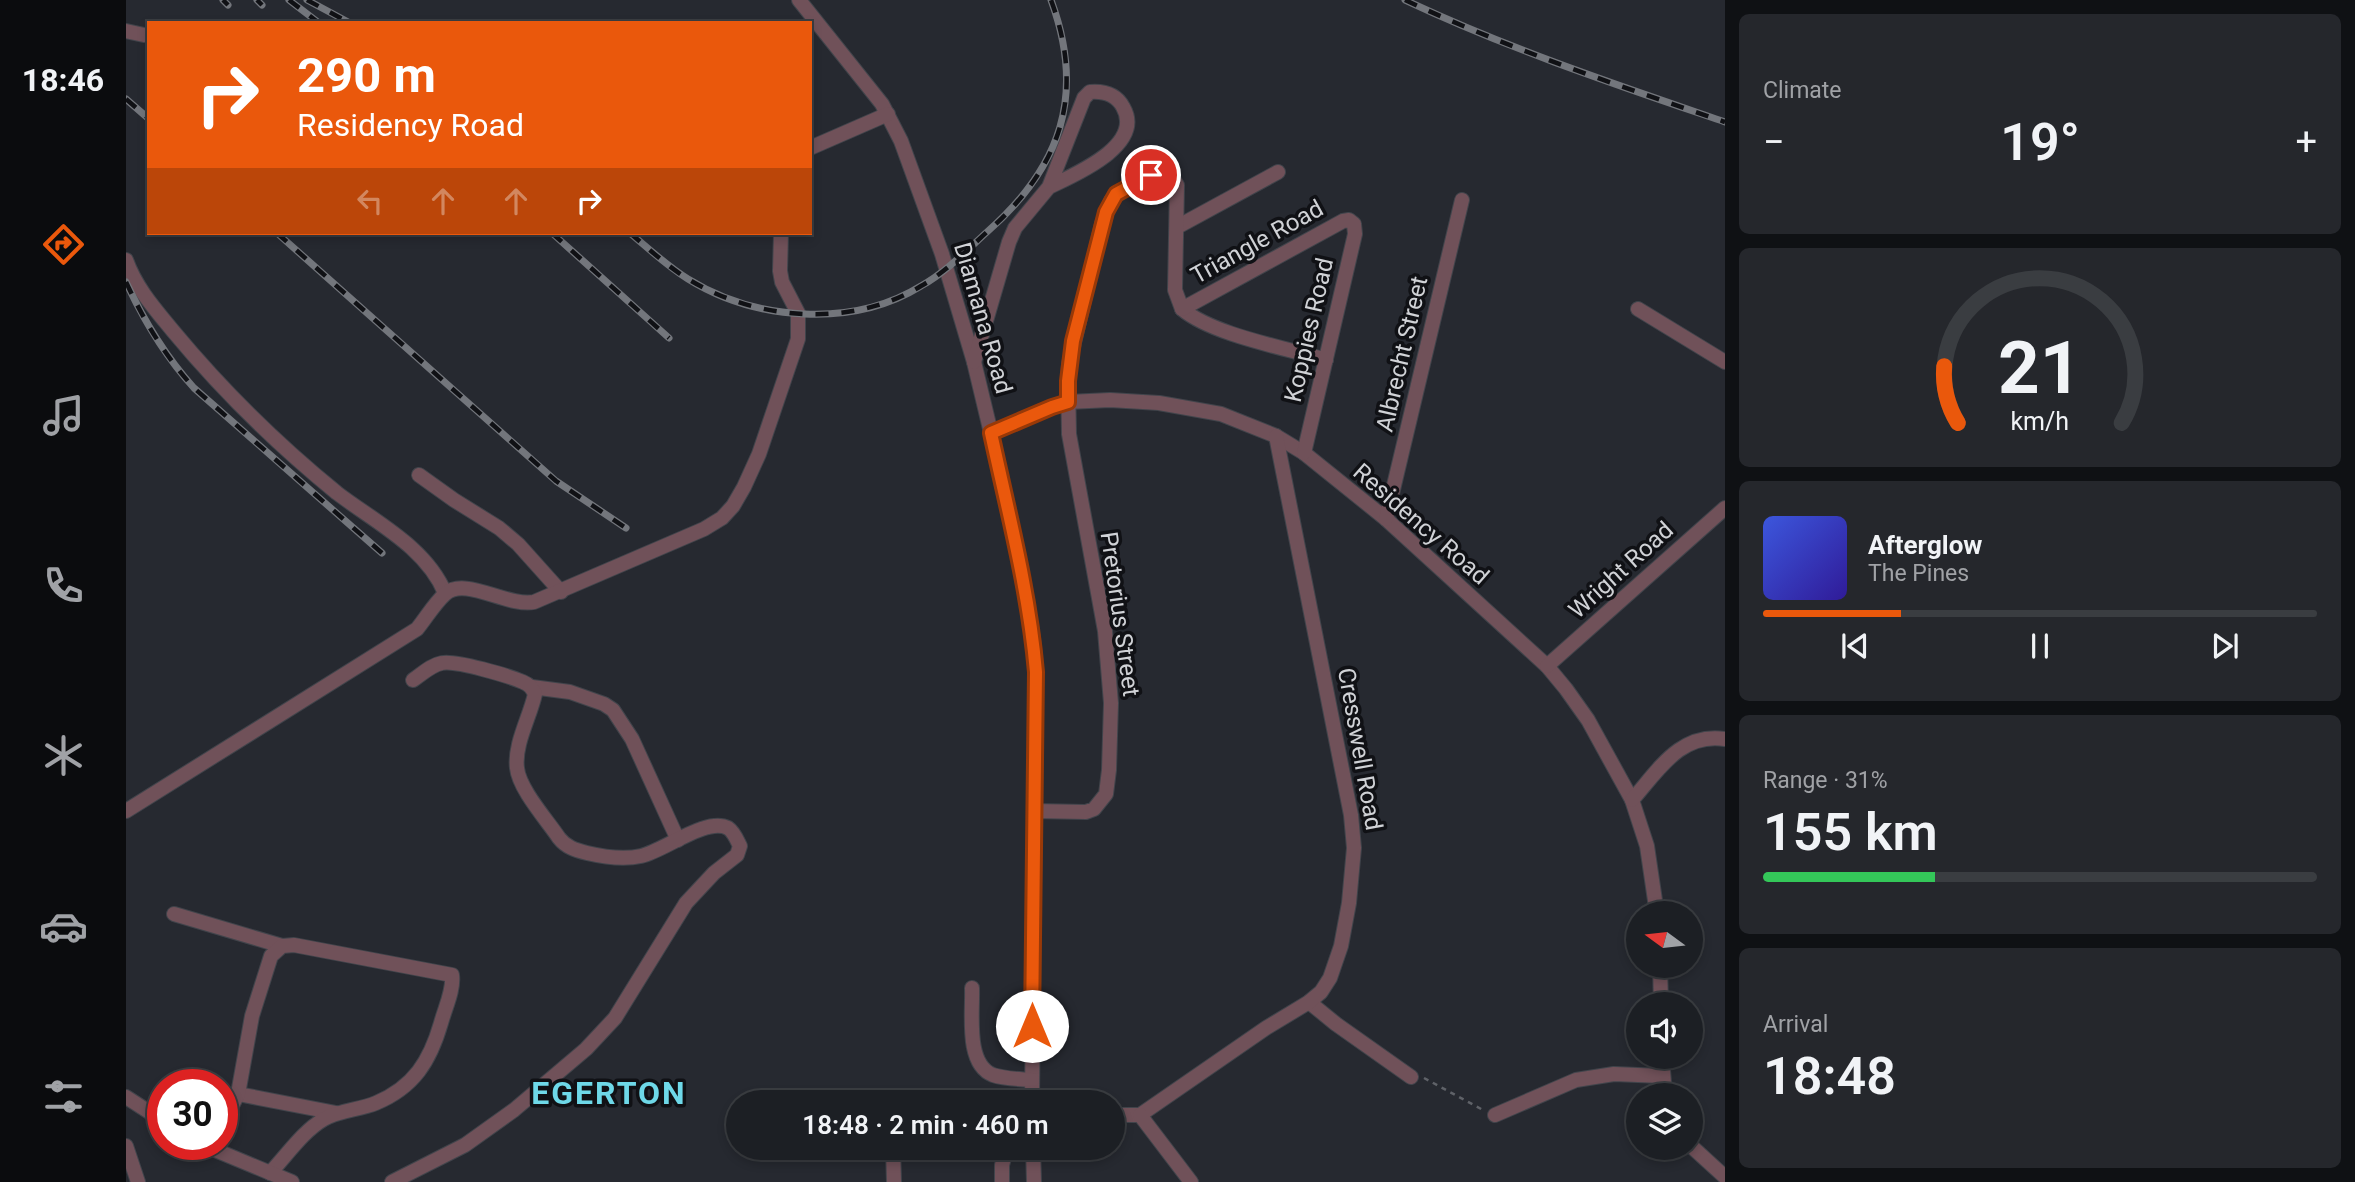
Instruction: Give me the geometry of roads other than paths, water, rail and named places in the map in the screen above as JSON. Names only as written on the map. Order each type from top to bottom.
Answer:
[{"type":"street","name":"Diamana Road","points":[[799,0],[883,104],[901,141],[942,254],[974,362],[991,433],[1033,638],[1036,672],[1032,1090]]},
{"type":"street","points":[[126,31],[144,35]]},
{"type":"street","points":[[974,362],[1009,242],[1022,219],[1049,187],[1084,98],[1090,92],[1101,91],[1120,101],[1128,116],[1127,131],[1119,144],[1100,160],[1049,187]]},
{"type":"street","points":[[812,147],[888,114]]},
{"type":"street","points":[[1177,227],[1278,172]]},
{"type":"street","name":"Triangle Road","points":[[1068,402],[1073,341],[1102,225],[1111,201],[1122,190],[1151,175],[1163,173],[1170,174],[1177,186],[1175,290],[1182,309],[1349,220]]},
{"type":"street","name":"Albrecht Street","points":[[1387,519],[1462,200]]},
{"type":"street","name":"Koppies Road","points":[[1304,453],[1355,234],[1354,225],[1349,220]]},
{"type":"street","points":[[126,811],[417,629],[445,593],[454,589],[477,590],[523,604],[561,592],[704,529],[722,518],[733,506],[759,454],[798,339],[798,313],[782,282],[780,271],[780,235]]},
{"type":"street","points":[[126,260],[144,296],[197,359],[301,462],[412,548],[439,578],[445,593]]},
{"type":"street","points":[[1182,309],[1193,318],[1222,330],[1325,360]]},
{"type":"street","points":[[1638,309],[1725,362]]},
{"type":"street","name":"Residency Road","points":[[991,433],[1068,402],[1110,400],[1159,403],[1221,414],[1276,436],[1304,453],[1387,519],[1546,666],[1566,689],[1588,720],[1632,800],[1647,846],[1655,901]]},
{"type":"street","name":"Pretorius Street","points":[[1034,811],[1086,812],[1094,809],[1106,794],[1109,770],[1111,703],[1105,631],[1075,472],[1069,434],[1068,402]]},
{"type":"street","name":"Cresswell Road","points":[[1140,1115],[1321,992],[1330,978],[1341,946],[1349,903],[1354,848],[1351,815],[1276,436]]},
{"type":"street","points":[[419,475],[519,544],[561,592]]},
{"type":"street","name":"Wright Road","points":[[1546,666],[1725,508]]},
{"type":"street","points":[[413,680],[432,666],[443,662],[467,666],[532,687],[570,692],[604,704],[613,710],[632,739],[678,840]]},
{"type":"street","points":[[392,1182],[465,1145],[514,1110],[586,1049],[615,1018],[685,904],[702,884],[737,855],[740,846],[734,834],[727,828],[713,826],[650,853],[625,858],[601,856],[572,849],[564,844],[524,787],[517,769],[520,744],[535,694],[532,687]]},
{"type":"street","points":[[1632,800],[1680,747],[1695,740],[1725,739]]},
{"type":"street","points":[[174,915],[282,946],[294,945],[452,975],[452,987],[433,1050],[420,1071],[406,1085],[375,1104],[336,1113],[321,1120],[270,1173]]},
{"type":"street","points":[[282,946],[271,956],[252,1016],[238,1094],[336,1113]]},
{"type":"street","points":[[972,988],[974,1052],[978,1063],[990,1074],[1032,1080]]},
{"type":"street","points":[[1309,1002],[1410,1077]]},
{"type":"street","points":[[1662,1069],[1663,1083]]},
{"type":"street","points":[[1495,1115],[1576,1080],[1614,1074],[1662,1076]]},
{"type":"street","points":[[126,1097],[147,1111]]},
{"type":"street","points":[[1125,1115],[1140,1115],[1191,1182]]},
{"type":"street","points":[[126,1146],[138,1182]]},
{"type":"street","points":[[1703,1157],[1725,1177]]},
{"type":"street","points":[[238,1160],[292,1182]]},
{"type":"street","points":[[893,1160],[894,1182]]},
{"type":"street","points":[[1002,1182],[1004,1160]]},
{"type":"street","points":[[1033,1160],[1034,1182]]},
{"type":"railway","points":[[223,0],[228,5]]},
{"type":"railway","points":[[257,0],[262,5]]},
{"type":"railway","points":[[289,0],[316,21]]},
{"type":"railway","points":[[307,0],[346,21]]},
{"type":"railway","points":[[632,235],[688,279],[744,304],[774,311],[804,314],[865,309],[921,286],[956,261],[1012,207],[1033,182],[1049,155],[1060,127],[1066,98],[1066,67],[1061,35],[1051,0]]},
{"type":"railway","points":[[1405,0],[1523,50],[1725,122]]},
{"type":"railway","points":[[126,99],[147,117]]},
{"type":"railway","points":[[279,235],[556,481],[626,528]]},
{"type":"railway","points":[[554,235],[669,338]]},
{"type":"railway","points":[[126,282],[156,338],[194,388],[382,553]]},
{"type":"district","name":"EGERTON","points":[[609,1093]]}]
